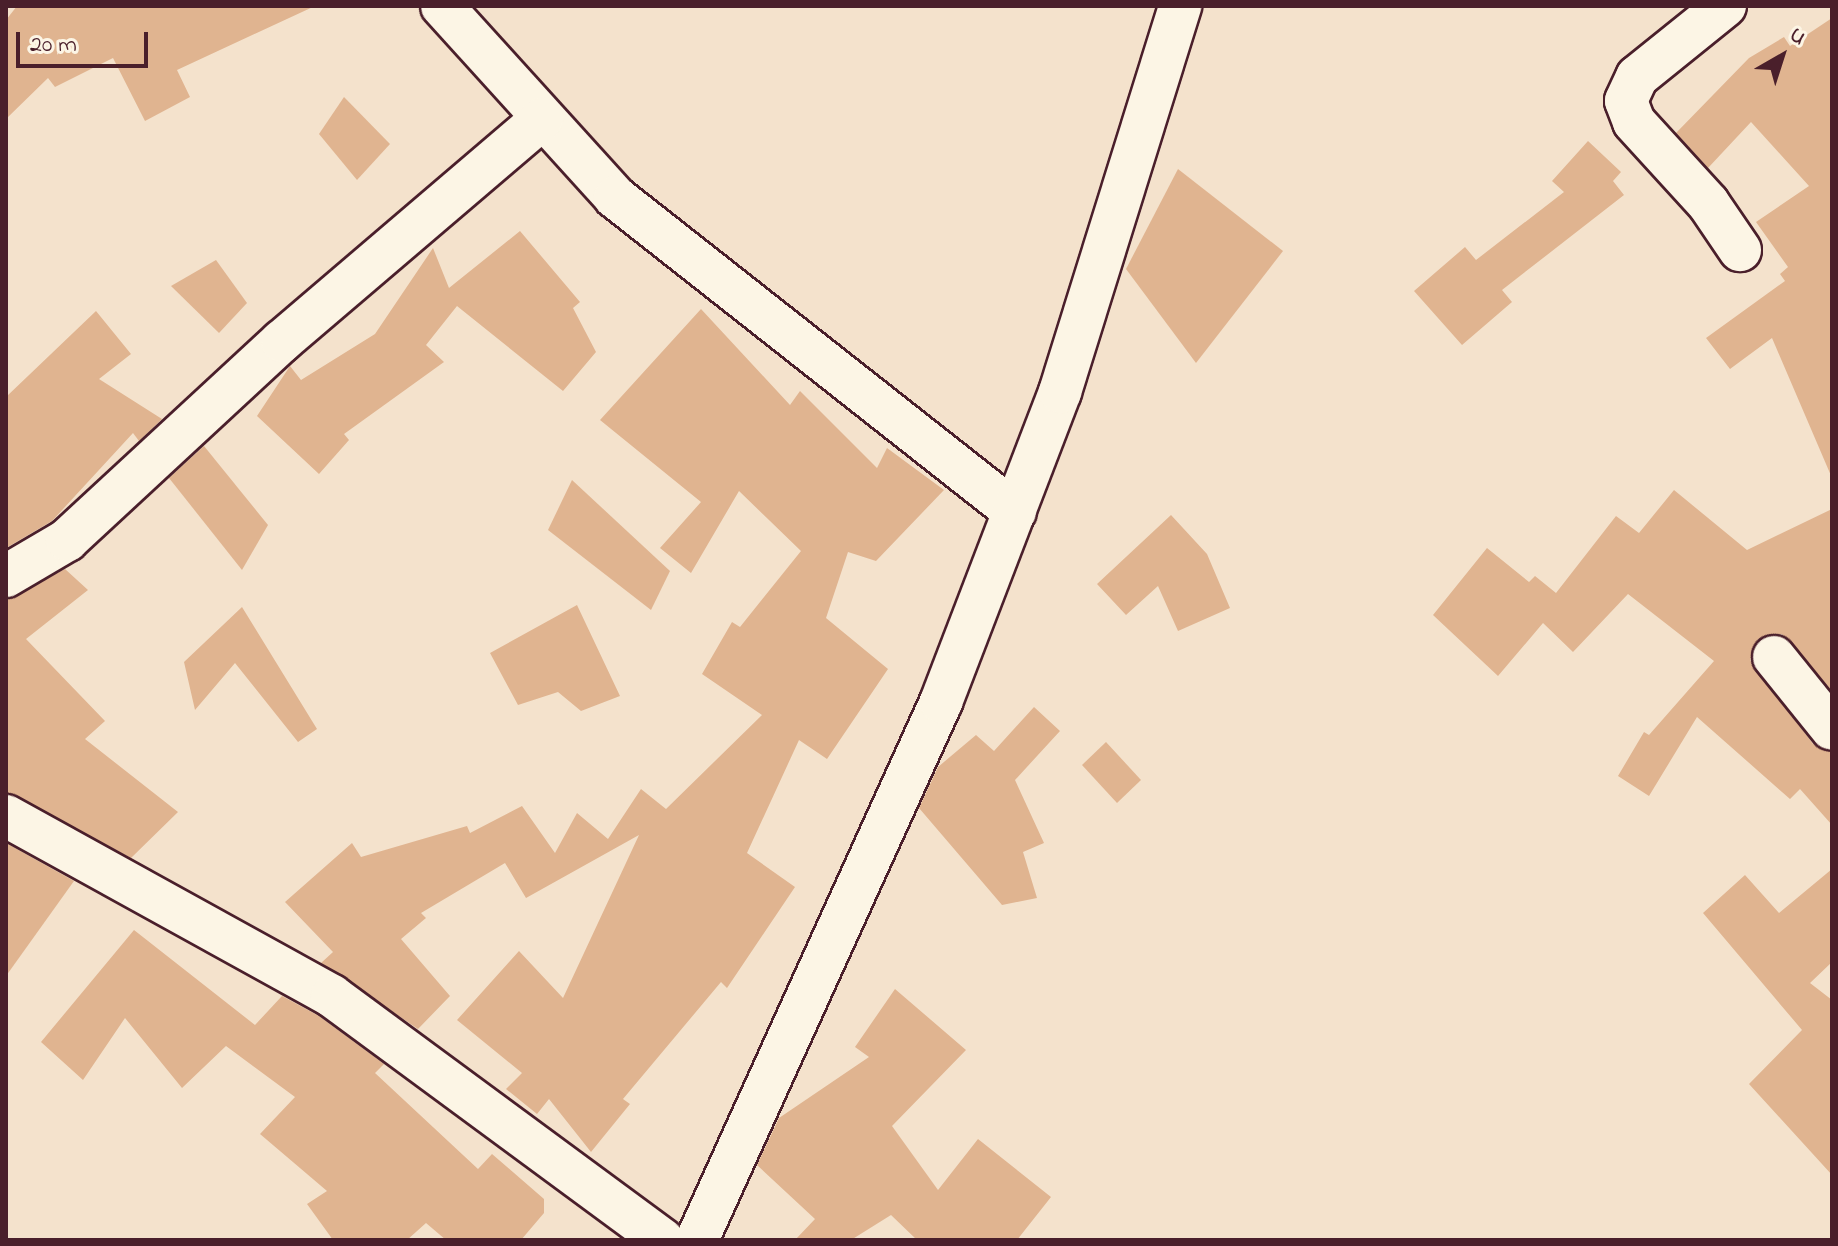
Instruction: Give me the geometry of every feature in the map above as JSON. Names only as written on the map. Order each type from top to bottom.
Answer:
[{"type":"street","points":[[442,6],[542,119],[681,256],[1015,512]]},
{"type":"street","points":[[697,1240],[876,855],[1015,512],[1070,364],[1180,6]]},
{"type":"street","points":[[1725,6],[1637,77],[1626,101],[1634,122],[1708,203],[1740,250]]},
{"type":"street","points":[[6,576],[67,540],[282,341],[542,119]]},
{"type":"street","points":[[1774,657],[1832,729]]},
{"type":"street","points":[[6,816],[332,996],[663,1240]]},
{"type":"building","points":[[17,6],[315,6],[177,70],[190,97],[145,121],[113,58],[55,87],[48,78],[6,119],[6,20]]},
{"type":"building","points":[[1832,18],[1832,478],[1772,338],[1730,369],[1706,338],[1785,281],[1780,274],[1788,267],[1756,222],[1809,186],[1751,122],[1708,168],[1676,133],[1749,58],[1784,37],[1790,46]]},
{"type":"building","points":[[344,97],[390,144],[357,180],[319,134]]},
{"type":"building","points":[[1588,141],[1621,172],[1613,181],[1624,195],[1502,290],[1512,302],[1462,345],[1414,291],[1465,247],[1476,260],[1564,192],[1552,181]]},
{"type":"building","points":[[1178,169],[1283,251],[1196,363],[1126,269]]},
{"type":"building","points":[[520,231],[580,302],[573,308],[596,352],[563,391],[457,306],[426,345],[444,362],[344,434],[349,440],[319,474],[257,416],[290,366],[301,380],[375,334],[433,248],[449,288]]},
{"type":"building","points":[[216,260],[247,303],[219,333],[171,286]]},
{"type":"building","points":[[701,309],[790,405],[800,391],[877,468],[887,448],[944,490],[876,561],[848,552],[826,618],[888,669],[827,759],[799,740],[747,853],[795,887],[727,988],[721,982],[623,1099],[630,1104],[591,1152],[549,1099],[537,1114],[506,1089],[522,1073],[457,1020],[519,951],[563,998],[639,835],[526,898],[505,863],[421,913],[426,918],[401,939],[450,996],[418,1029],[321,963],[333,952],[285,902],[352,843],[361,857],[467,826],[470,833],[522,806],[555,853],[577,813],[608,839],[641,789],[666,809],[762,715],[702,674],[732,622],[740,627],[801,551],[739,491],[691,573],[660,548],[701,502],[600,420]]},
{"type":"building","points":[[96,311],[131,354],[99,379],[162,419],[139,441],[133,433],[52,521],[6,548],[6,397]]},
{"type":"building","points":[[204,446],[268,525],[242,570],[169,478]]},
{"type":"building","points":[[572,480],[670,571],[651,610],[548,530]]},
{"type":"building","points":[[1674,490],[1747,550],[1832,509],[1832,691],[1782,634],[1758,639],[1750,660],[1813,744],[1832,752],[1832,825],[1800,789],[1790,799],[1697,717],[1649,796],[1618,776],[1644,732],[1649,735],[1714,661],[1628,594],[1573,652],[1543,623],[1498,676],[1433,615],[1487,548],[1529,582],[1535,576],[1556,593],[1616,516],[1639,533]]},
{"type":"building","points":[[1171,515],[1207,554],[1230,608],[1178,631],[1158,586],[1126,615],[1097,584]]},
{"type":"building","points":[[65,569],[88,590],[26,639],[105,721],[85,739],[178,812],[131,858],[6,792],[6,600]]},
{"type":"building","points":[[577,605],[620,696],[581,711],[558,692],[518,705],[490,653]]},
{"type":"building","points":[[242,607],[317,729],[298,742],[235,663],[195,710],[184,662]]},
{"type":"building","points":[[1034,707],[1060,731],[1015,780],[1044,843],[1023,852],[1037,898],[1002,905],[919,808],[938,767],[976,735],[994,751]]},
{"type":"building","points":[[1106,742],[1141,780],[1117,803],[1082,765]]},
{"type":"building","points":[[6,843],[74,881],[6,976]]},
{"type":"building","points":[[1832,869],[1832,962],[1810,983],[1832,1000],[1832,1175],[1749,1084],[1802,1030],[1703,913],[1745,875],[1779,913]]},
{"type":"building","points":[[134,930],[255,1025],[282,996],[319,1016],[384,1064],[375,1073],[478,1169],[492,1154],[544,1199],[544,1213],[521,1240],[446,1240],[426,1223],[407,1240],[333,1240],[307,1204],[327,1191],[260,1134],[295,1097],[226,1046],[182,1088],[125,1018],[83,1080],[41,1042]]},
{"type":"building","points":[[895,989],[966,1050],[892,1126],[938,1190],[978,1139],[1051,1197],[1017,1240],[917,1240],[891,1215],[851,1240],[795,1240],[815,1219],[757,1165],[779,1118],[869,1057],[855,1047]]}]
